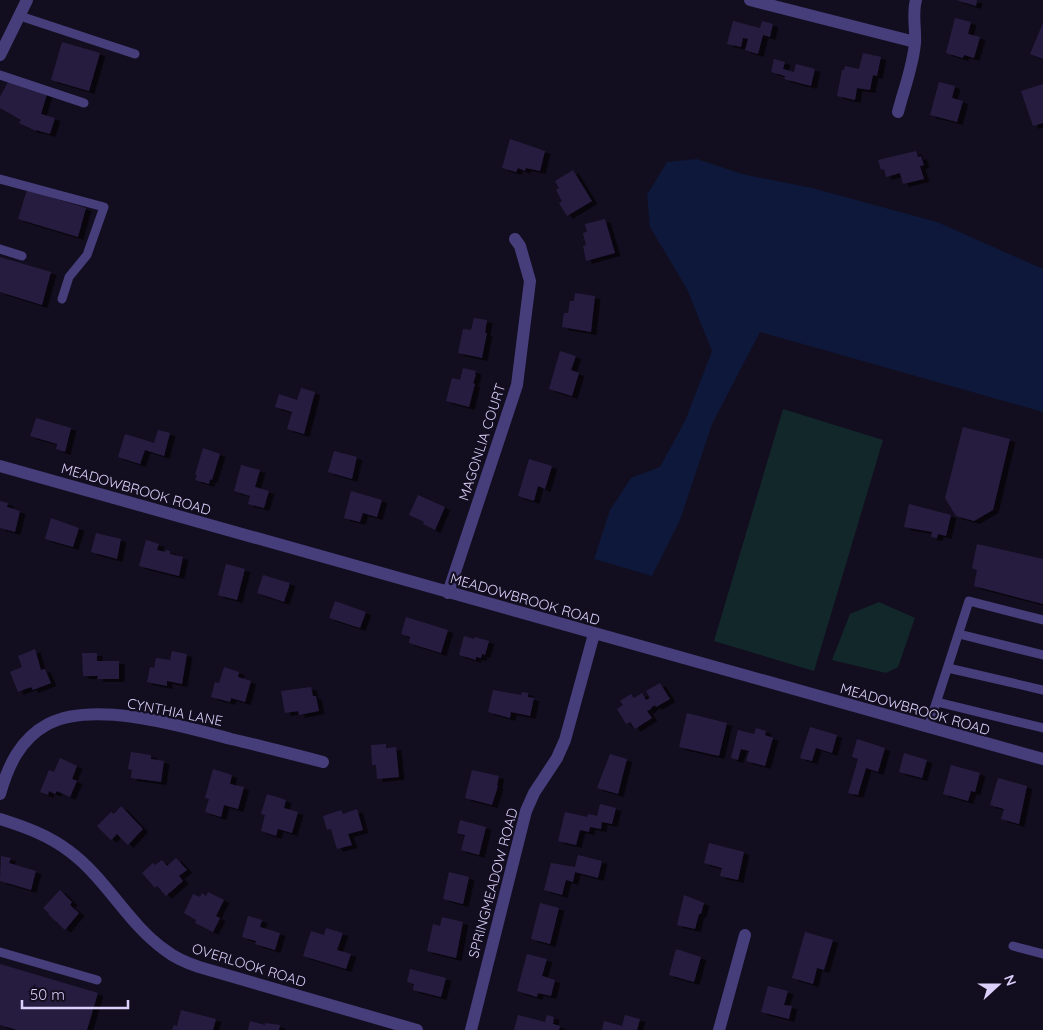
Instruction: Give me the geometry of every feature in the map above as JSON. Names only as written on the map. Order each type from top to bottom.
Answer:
[{"type":"street","points":[[0,55],[26,0]]},
{"type":"street","points":[[750,0],[915,42]]},
{"type":"street","points":[[898,112],[913,58],[915,42],[914,8],[916,0]]},
{"type":"street","name":"MAGONLIA COURT","points":[[448,593],[517,386],[530,281],[520,246],[515,239]]},
{"type":"street","name":"MEADOWBROOK ROAD","points":[[0,466],[1043,760]]},
{"type":"street","name":"SPRINGMEADOW ROAD","points":[[471,1030],[526,811],[534,793],[557,758],[565,740],[594,634]]},
{"type":"street","name":"CYNTHIA LANE","points":[[0,794],[5,776],[13,759],[32,735],[48,725],[65,718],[83,714],[123,717],[182,726],[323,762]]},
{"type":"street","name":"OVERLOOK ROAD","points":[[0,819],[32,830],[70,852],[87,867],[151,940],[180,960],[417,1030]]},
{"type":"street","points":[[719,1030],[745,935]]},
{"type":"lane","points":[[20,16],[135,54]]},
{"type":"lane","points":[[0,75],[84,103]]},
{"type":"lane","points":[[0,179],[104,207],[86,255],[68,277],[62,299]]},
{"type":"lane","points":[[0,249],[22,256]]},
{"type":"lane","points":[[928,728],[969,601],[1043,620]]},
{"type":"lane","points":[[959,634],[1043,655]]},
{"type":"lane","points":[[948,668],[1043,690]]},
{"type":"lane","points":[[937,702],[1043,728]]},
{"type":"lane","points":[[1013,946],[1043,954]]},
{"type":"lane","points":[[0,952],[97,980]]},
{"type":"green space","points":[[783,409],[883,440],[814,671],[714,641]]},
{"type":"green space","points":[[879,602],[915,618],[898,667],[886,673],[832,660],[850,614]]},
{"type":"water","points":[[697,159],[742,174],[812,188],[937,222],[1043,269],[1043,412],[760,332],[712,424],[680,520],[652,576],[594,559],[610,510],[631,478],[660,467],[685,421],[712,351],[687,289],[650,227],[647,195],[667,162]]},
{"type":"building","points":[[956,0],[977,0],[976,6]]},
{"type":"building","points":[[955,18],[971,22],[968,34],[980,37],[974,58],[964,55],[963,58],[946,53]]},
{"type":"building","points":[[733,21],[760,28],[762,21],[773,24],[770,37],[763,35],[758,54],[745,50],[748,39],[743,38],[741,47],[727,44]]},
{"type":"building","points":[[1043,23],[1043,59],[1030,54]]},
{"type":"building","points":[[62,42],[100,53],[89,91],[51,80]]},
{"type":"building","points":[[863,53],[881,57],[877,76],[873,75],[870,90],[857,88],[855,100],[837,96],[842,70],[844,70],[845,66],[859,69]]},
{"type":"building","points":[[774,59],[785,62],[783,69],[794,72],[796,64],[815,69],[811,86],[784,79],[785,76],[771,72]]},
{"type":"building","points":[[8,82],[47,94],[41,114],[55,118],[50,134],[36,131],[19,123],[21,120],[0,108],[0,97]]},
{"type":"building","points":[[939,82],[955,86],[952,98],[963,101],[957,122],[930,115]]},
{"type":"building","points":[[1043,84],[1043,123],[1033,126],[1021,91]]},
{"type":"building","points":[[510,139],[545,151],[540,171],[526,168],[525,171],[518,168],[516,172],[502,168]]},
{"type":"building","points":[[916,151],[918,157],[921,156],[924,165],[920,166],[924,179],[903,184],[900,173],[886,177],[884,169],[881,170],[878,160]]},
{"type":"building","points":[[573,170],[592,201],[567,216],[559,203],[562,201],[556,190],[559,188],[555,181]]},
{"type":"building","points":[[27,190],[86,208],[78,237],[18,219]]},
{"type":"building","points":[[605,219],[615,253],[586,261],[583,246],[586,245],[583,233],[587,232],[585,224]]},
{"type":"building","points":[[0,257],[51,272],[42,305],[0,292]]},
{"type":"building","points":[[575,293],[595,296],[591,332],[562,327],[564,313],[568,313],[570,301],[574,301]]},
{"type":"building","points":[[474,318],[487,320],[485,333],[487,333],[482,358],[458,353],[463,329],[471,330]]},
{"type":"building","points":[[560,351],[576,356],[571,370],[579,373],[572,396],[549,389]]},
{"type":"building","points":[[463,368],[476,371],[469,407],[446,401],[452,378],[460,380]]},
{"type":"building","points":[[301,388],[315,392],[304,434],[287,429],[292,412],[275,407],[279,394],[297,400]]},
{"type":"building","points":[[36,418],[71,428],[65,452],[56,449],[57,444],[30,436]]},
{"type":"building","points":[[963,427],[1010,439],[993,510],[974,521],[956,516],[945,498]]},
{"type":"building","points":[[158,430],[170,433],[164,456],[145,450],[140,464],[118,457],[125,434],[154,443]]},
{"type":"building","points":[[203,448],[220,454],[209,484],[195,480]]},
{"type":"building","points":[[334,451],[357,457],[352,479],[328,472]]},
{"type":"building","points":[[529,459],[552,466],[545,489],[538,486],[534,501],[518,496]]},
{"type":"building","points":[[241,465],[260,470],[255,487],[269,491],[264,508],[248,504],[250,496],[234,491]]},
{"type":"building","points":[[351,491],[382,500],[377,517],[363,513],[360,522],[344,518]]},
{"type":"building","points":[[418,495],[445,507],[435,530],[409,515]]},
{"type":"building","points":[[0,501],[8,503],[7,507],[20,511],[15,532],[0,528]]},
{"type":"building","points":[[909,504],[951,515],[946,536],[938,534],[937,538],[931,537],[932,532],[904,527]]},
{"type":"building","points":[[51,518],[79,528],[73,547],[45,539]]},
{"type":"building","points":[[96,533],[121,539],[117,559],[91,552]]},
{"type":"building","points":[[146,540],[159,544],[157,550],[170,551],[170,554],[183,557],[179,576],[139,566]]},
{"type":"building","points":[[977,544],[1043,559],[1043,604],[974,586],[977,570],[972,568]]},
{"type":"building","points":[[226,564],[245,569],[237,600],[218,595]]},
{"type":"building","points":[[263,575],[290,583],[284,602],[257,593]]},
{"type":"building","points":[[335,601],[366,612],[360,628],[329,618]]},
{"type":"building","points":[[406,617],[448,630],[441,653],[409,643],[410,637],[401,634]]},
{"type":"building","points":[[464,636],[489,641],[485,655],[482,654],[481,658],[476,657],[476,660],[459,655]]},
{"type":"building","points":[[35,649],[41,670],[45,669],[51,683],[33,690],[31,687],[18,692],[10,672],[22,667],[18,656]]},
{"type":"building","points":[[172,651],[187,654],[182,684],[167,681],[167,686],[147,682],[150,667],[154,668],[156,658],[170,660]]},
{"type":"building","points":[[82,653],[97,653],[97,661],[119,661],[119,679],[97,679],[98,676],[83,676]]},
{"type":"building","points":[[224,667],[239,672],[238,677],[251,681],[245,702],[231,698],[230,702],[211,697],[215,682],[219,683]]},
{"type":"building","points":[[660,683],[670,699],[656,707],[655,705],[647,711],[652,718],[635,729],[630,722],[626,724],[617,709],[623,705],[620,701],[631,694],[634,698],[642,693],[646,700],[650,698],[646,691]]},
{"type":"building","points":[[311,687],[313,696],[316,696],[319,711],[299,715],[298,711],[285,713],[281,691]]},
{"type":"building","points":[[493,690],[521,695],[522,692],[528,693],[528,697],[534,698],[530,716],[511,712],[510,718],[488,712]]},
{"type":"building","points":[[687,713],[727,723],[719,756],[679,747]]},
{"type":"building","points":[[810,727],[837,735],[832,753],[816,748],[812,761],[800,758]]},
{"type":"building","points":[[756,728],[766,731],[765,735],[773,738],[765,766],[746,761],[749,751],[741,749],[738,760],[731,758],[738,730],[754,734]]},
{"type":"building","points":[[857,739],[885,748],[878,772],[866,768],[858,795],[848,793],[858,759],[852,757]]},
{"type":"building","points":[[386,744],[386,748],[396,747],[399,777],[377,779],[376,765],[372,765],[371,745]]},
{"type":"building","points":[[131,752],[151,755],[151,759],[164,761],[161,782],[131,778],[132,770],[128,769]]},
{"type":"building","points":[[904,753],[927,760],[922,778],[899,772]]},
{"type":"building","points":[[610,754],[627,759],[618,794],[597,788]]},
{"type":"building","points":[[60,758],[77,766],[72,779],[77,781],[70,797],[57,791],[55,794],[49,791],[48,795],[40,792],[49,770],[54,772]]},
{"type":"building","points":[[951,765],[980,773],[975,792],[971,791],[968,801],[943,794]]},
{"type":"building","points":[[213,769],[232,775],[230,784],[244,787],[238,809],[224,805],[221,817],[205,812],[209,799],[205,798]]},
{"type":"building","points":[[472,770],[499,776],[492,805],[465,798]]},
{"type":"building","points":[[998,778],[1027,786],[1019,824],[1001,819],[1004,809],[990,805]]},
{"type":"building","points":[[267,794],[286,800],[284,808],[298,812],[292,833],[278,829],[276,836],[261,831],[265,815],[261,814]]},
{"type":"building","points":[[600,804],[616,808],[612,824],[602,822],[601,829],[590,827],[589,832],[580,830],[576,845],[558,841],[565,812],[587,817],[588,814],[597,816]]},
{"type":"building","points":[[121,806],[143,829],[128,845],[117,834],[111,840],[97,826],[111,812],[114,814]]},
{"type":"building","points":[[357,809],[363,830],[348,834],[352,845],[337,849],[331,829],[327,830],[323,816],[341,810],[343,814]]},
{"type":"building","points":[[460,820],[486,827],[479,855],[461,850],[465,835],[457,833]]},
{"type":"building","points":[[709,843],[744,852],[738,880],[720,876],[722,868],[704,863]]},
{"type":"building","points":[[578,855],[602,861],[598,878],[575,872],[573,882],[566,880],[562,895],[544,890],[551,863],[575,867]]},
{"type":"building","points":[[1,856],[11,858],[9,863],[36,871],[31,890],[0,881]]},
{"type":"building","points":[[176,858],[187,870],[179,876],[183,881],[166,896],[157,886],[155,888],[142,873],[153,863],[155,865],[162,860],[167,866]]},
{"type":"building","points":[[449,872],[469,877],[463,904],[443,899]]},
{"type":"building","points":[[60,890],[72,902],[70,905],[79,913],[65,930],[43,908]]},
{"type":"building","points":[[208,892],[224,900],[216,916],[220,918],[213,932],[195,923],[196,920],[184,913],[193,894],[200,897],[202,893],[206,896]]},
{"type":"building","points":[[684,895],[704,903],[695,929],[677,925]]},
{"type":"building","points":[[540,903],[559,908],[550,944],[531,939]]},
{"type":"building","points":[[248,916],[262,920],[260,927],[280,933],[275,950],[255,944],[256,941],[242,937]]},
{"type":"building","points":[[442,917],[463,922],[456,958],[427,951],[433,924],[440,926]]},
{"type":"building","points":[[326,928],[343,933],[337,950],[351,954],[346,969],[303,956],[311,931],[324,935]]},
{"type":"building","points":[[805,932],[833,940],[824,970],[817,968],[813,984],[792,978]]},
{"type":"building","points":[[676,949],[701,957],[694,982],[669,975]]},
{"type":"building","points":[[527,954],[547,959],[542,976],[555,980],[551,996],[538,993],[537,997],[517,991]]},
{"type":"building","points":[[0,964],[98,993],[87,1030],[17,1030],[0,1025]]},
{"type":"building","points":[[410,969],[446,978],[441,997],[413,990],[414,984],[407,982]]},
{"type":"building","points":[[768,986],[788,991],[784,1005],[792,1006],[789,1019],[761,1012]]},
{"type":"building","points":[[181,1010],[216,1019],[213,1030],[172,1030],[174,1025],[177,1026]]},
{"type":"building","points":[[518,1015],[545,1022],[547,1015],[554,1017],[553,1024],[560,1026],[559,1030],[514,1030]]},
{"type":"building","points":[[625,1015],[640,1019],[637,1030],[602,1030],[604,1021],[622,1026]]},
{"type":"building","points":[[250,1021],[265,1025],[265,1023],[280,1025],[279,1030],[248,1030]]}]
